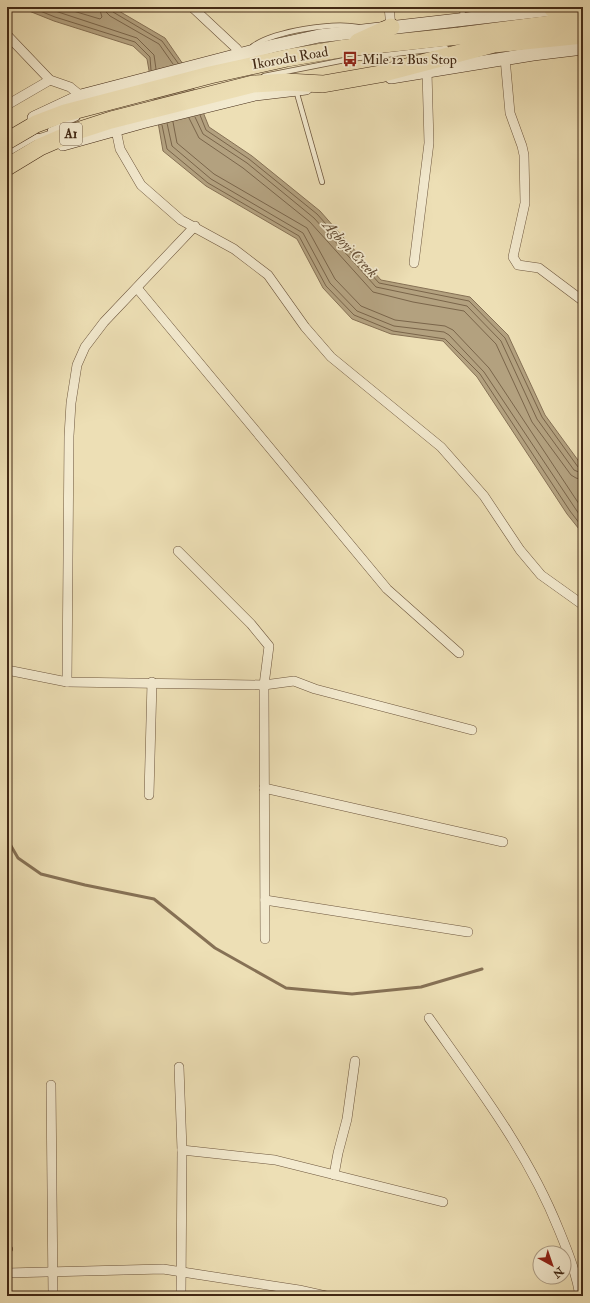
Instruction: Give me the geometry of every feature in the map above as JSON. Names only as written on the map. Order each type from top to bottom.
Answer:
[{"type":"highway","points":[[553,9],[583,14]]},
{"type":"highway","name":"Ikorodu Road","points":[[7,141],[36,124],[65,113],[134,104],[212,83],[287,58],[346,48],[459,36],[583,20]]},
{"type":"highway","points":[[346,48],[391,28]]},
{"type":"highway","name":"Ikorodu Road","points":[[212,83],[253,84],[288,82],[323,84],[380,74],[494,44],[583,35]]},
{"type":"highway","name":"Ikorodu Road","points":[[7,167],[40,147],[134,104]]},
{"type":"street","points":[[192,7],[237,49],[241,55]]},
{"type":"street","points":[[389,7],[391,28]]},
{"type":"street","name":"Ikorodu Road","points":[[7,135],[55,107],[81,96],[134,104],[212,83],[241,55],[273,46],[319,36],[391,28],[463,13],[499,13],[576,7]]},
{"type":"street","points":[[7,35],[50,80],[70,87],[81,96]]},
{"type":"street","name":"Ikorodu Road","points":[[212,83],[255,94],[296,90],[323,84],[428,72],[505,58],[583,48]]},
{"type":"street","points":[[505,58],[510,113],[524,155],[525,203],[513,257],[518,265],[539,268],[583,301]]},
{"type":"street","points":[[414,263],[429,143],[428,72]]},
{"type":"street","points":[[7,105],[50,80]]},
{"type":"street","name":"Ikorodu Road","points":[[7,170],[47,149],[116,130],[134,104]]},
{"type":"street","points":[[116,130],[120,149],[141,185],[181,220],[195,226],[234,249],[268,275],[305,327],[331,357],[441,447],[484,496],[520,550],[541,575],[583,605]]},
{"type":"street","points":[[67,682],[71,403],[77,364],[85,346],[104,322],[195,226]]},
{"type":"street","points":[[137,288],[387,589],[459,653]]},
{"type":"street","points":[[178,551],[251,624],[270,646],[264,685],[265,939]]},
{"type":"street","points":[[7,670],[67,682],[152,682],[264,685],[294,681],[315,689],[472,730]]},
{"type":"street","points":[[149,795],[152,682]]},
{"type":"street","points":[[264,788],[503,842]]},
{"type":"street","points":[[265,900],[468,932]]},
{"type":"street","points":[[429,1018],[515,1142],[545,1195],[575,1271],[580,1296]]},
{"type":"street","points":[[334,1175],[347,1119],[355,1061]]},
{"type":"street","points":[[179,1067],[182,1150],[181,1296]]},
{"type":"street","points":[[51,1086],[53,1296]]},
{"type":"street","points":[[182,1150],[275,1160],[443,1202]]},
{"type":"street","points":[[7,1273],[163,1269],[180,1270],[299,1293],[326,1296]]},
{"type":"lane","points":[[458,47],[494,44]]},
{"type":"lane","points":[[228,84],[297,68],[451,48]]},
{"type":"lane","points":[[296,90],[322,182]]},
{"type":"lane","points":[[92,112],[134,104]]},
{"type":"lane","points":[[109,114],[134,104]]},
{"type":"lane","points":[[7,154],[35,138],[85,115]]},
{"type":"lane","points":[[35,138],[80,123]]},
{"type":"water","name":"Agboyi Creek","points":[[19,7],[112,7],[165,38],[185,67],[209,127],[252,156],[320,211],[381,280],[470,297],[508,335],[545,415],[583,467],[583,534],[567,514],[477,377],[443,341],[391,334],[352,319],[323,288],[297,239],[206,186],[163,151],[147,59],[133,46],[54,21]]},
{"type":"waterway","points":[[7,839],[18,858],[41,874],[85,885],[154,899],[215,948],[286,988],[352,994],[421,987],[482,969]]},
{"type":"place","name":"Mile 12 Bus Stop","points":[[350,59]]}]
